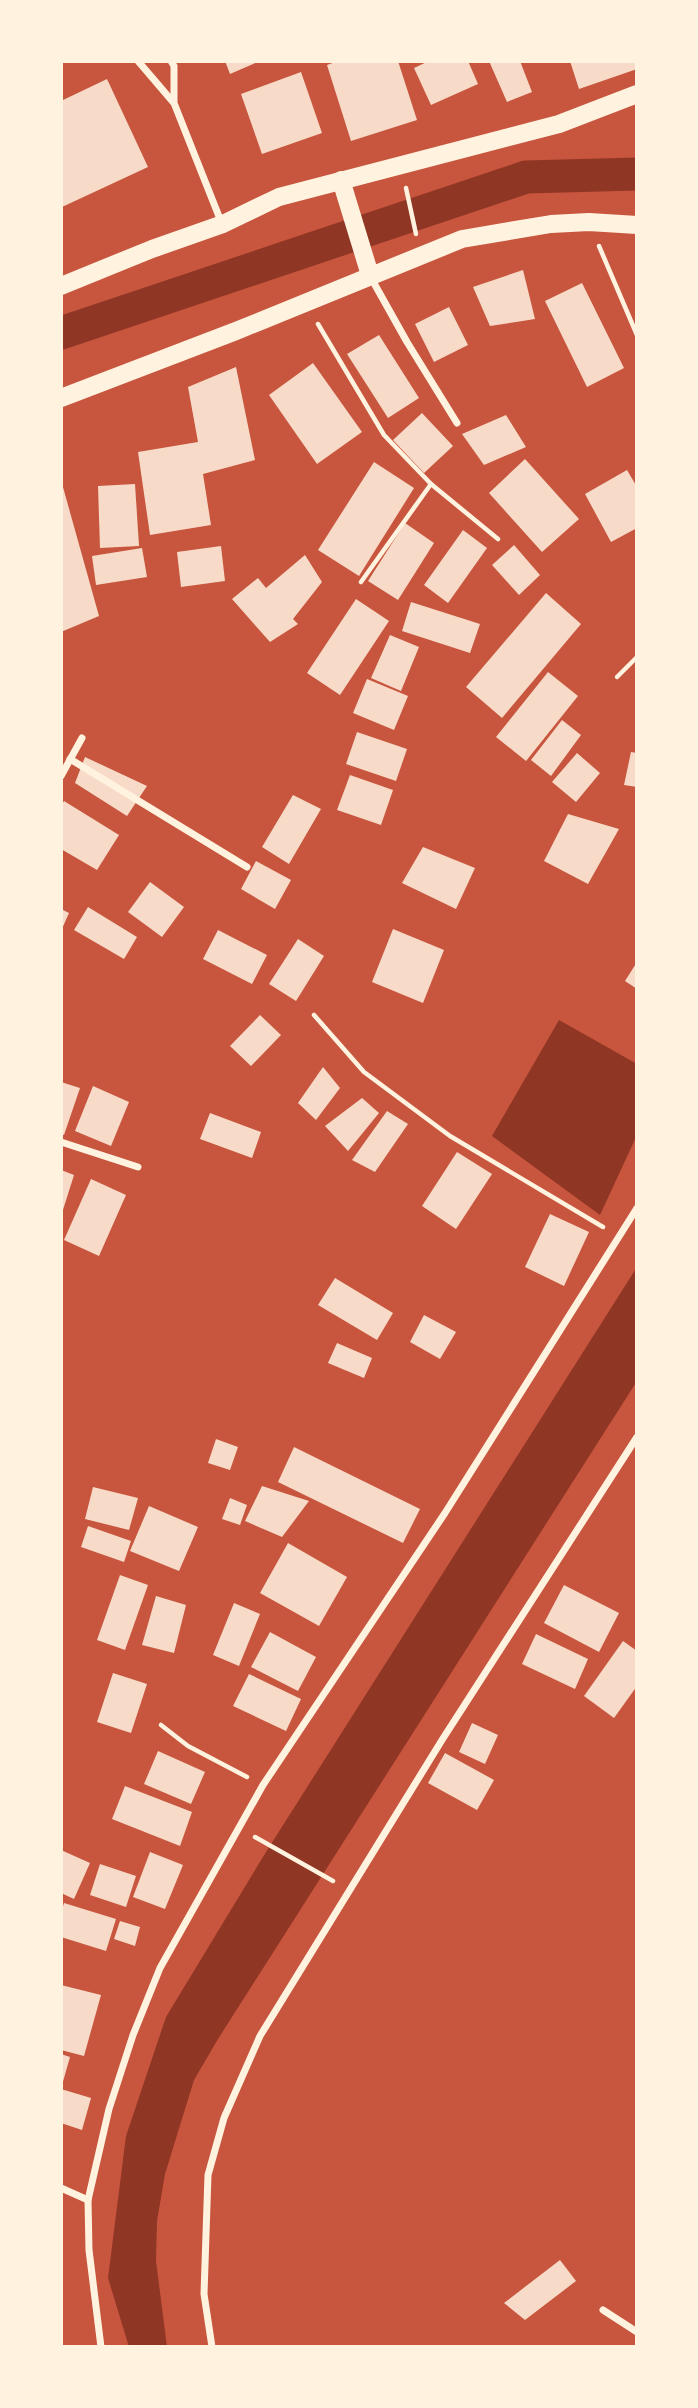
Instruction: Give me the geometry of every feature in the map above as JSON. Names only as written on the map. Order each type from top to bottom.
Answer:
[{"type":"main road","points":[[61,286],[223,224],[279,198],[559,124],[637,94]]},
{"type":"main road","points":[[341,180],[370,275]]},
{"type":"main road","points":[[61,398],[462,239],[551,224],[589,222],[637,225]]},
{"type":"street","points":[[138,61],[174,103],[223,224]]},
{"type":"street","points":[[172,61],[174,103]]},
{"type":"street","points":[[370,275],[457,424]]},
{"type":"street","points":[[61,776],[82,738]]},
{"type":"street","points":[[70,759],[247,867]]},
{"type":"street","points":[[61,1142],[138,1167]]},
{"type":"street","points":[[102,2347],[89,2250],[88,2200],[109,2109],[133,2035],[160,1968],[263,1785],[445,1513],[637,1208]]},
{"type":"street","points":[[212,2347],[204,2294],[208,2175],[224,2118],[260,2036],[429,1761],[637,1437]]},
{"type":"street","points":[[61,2188],[88,2200]]},
{"type":"street","points":[[603,2309],[637,2332]]},
{"type":"path","points":[[401,164],[421,255]]},
{"type":"path","points":[[589,222],[637,335]]},
{"type":"path","points":[[305,302],[384,435],[431,484],[498,539]]},
{"type":"path","points":[[361,582],[431,484]]},
{"type":"path","points":[[617,677],[637,657]]},
{"type":"path","points":[[314,1016],[365,1072],[450,1136],[618,1236]]},
{"type":"path","points":[[161,1725],[188,1746],[263,1785]]},
{"type":"path","points":[[263,1842],[329,1878]]},
{"type":"shaded area","points":[[559,1020],[637,1064],[637,1135],[600,1215],[492,1136]]},
{"type":"shaded area","points":[[637,1267],[637,1381],[194,2080],[165,2174],[157,2221],[156,2261],[167,2347],[129,2347],[108,2278],[126,2136],[166,2017],[266,1852]]},
{"type":"building","points":[[225,61],[260,61],[230,74]]},
{"type":"building","points":[[338,61],[398,61],[417,120],[351,141],[327,65]]},
{"type":"building","points":[[429,61],[468,61],[478,84],[431,105],[414,68]]},
{"type":"building","points":[[489,61],[520,61],[532,92],[507,102]]},
{"type":"building","points":[[570,61],[637,61],[637,69],[579,89]]},
{"type":"building","points":[[301,72],[322,133],[262,154],[241,94]]},
{"type":"building","points":[[107,79],[148,167],[62,207],[61,101]]},
{"type":"building","points":[[523,270],[535,319],[490,326],[473,287]]},
{"type":"building","points":[[582,283],[624,368],[587,387],[545,301]]},
{"type":"building","points":[[449,307],[468,345],[434,362],[415,324]]},
{"type":"building","points":[[379,335],[419,398],[388,418],[347,354]]},
{"type":"building","points":[[313,363],[362,432],[317,464],[269,395]]},
{"type":"building","points":[[236,367],[255,460],[203,474],[211,525],[150,535],[138,452],[198,442],[188,387]]},
{"type":"building","points":[[422,413],[453,446],[424,473],[393,440]]},
{"type":"building","points":[[506,415],[526,447],[484,465],[462,434]]},
{"type":"building","points":[[525,459],[579,519],[542,552],[489,493]]},
{"type":"building","points":[[374,462],[414,488],[359,576],[318,550]]},
{"type":"building","points":[[627,470],[637,487],[637,528],[611,542],[585,494]]},
{"type":"building","points":[[61,480],[99,616],[61,632]]},
{"type":"building","points":[[135,484],[139,546],[100,548],[98,486]]},
{"type":"building","points":[[405,523],[434,543],[398,600],[368,581]]},
{"type":"building","points":[[463,530],[487,548],[448,603],[424,585]]},
{"type":"building","points":[[514,545],[540,575],[519,595],[492,565]]},
{"type":"building","points":[[221,546],[225,581],[181,587],[177,552]]},
{"type":"building","points":[[142,548],[147,577],[96,585],[92,556]]},
{"type":"building","points":[[305,555],[322,582],[293,619],[298,624],[270,642],[232,599],[258,578],[266,588]]},
{"type":"building","points":[[546,593],[581,624],[502,718],[466,687]]},
{"type":"building","points":[[356,599],[389,621],[340,695],[307,673]]},
{"type":"building","points":[[411,602],[480,624],[470,653],[402,631]]},
{"type":"building","points":[[390,635],[419,647],[401,691],[371,678]]},
{"type":"building","points":[[548,672],[578,696],[526,761],[496,737]]},
{"type":"building","points":[[367,679],[408,696],[394,730],[353,713]]},
{"type":"building","points":[[562,720],[581,735],[551,776],[531,760]]},
{"type":"building","points":[[357,732],[407,749],[396,781],[346,764]]},
{"type":"building","points":[[631,752],[637,753],[637,787],[624,785]]},
{"type":"building","points":[[577,753],[600,773],[576,802],[552,782]]},
{"type":"building","points":[[85,757],[147,786],[127,816],[75,783]]},
{"type":"building","points":[[350,775],[393,790],[381,825],[337,810]]},
{"type":"building","points":[[293,795],[321,809],[289,864],[262,847]]},
{"type":"building","points":[[64,801],[119,835],[97,870],[61,849],[61,806]]},
{"type":"building","points":[[568,814],[619,829],[588,884],[544,861]]},
{"type":"building","points":[[423,847],[475,868],[456,909],[402,883]]},
{"type":"building","points":[[256,861],[291,880],[275,909],[241,889]]},
{"type":"building","points":[[150,882],[184,907],[162,937],[128,912]]},
{"type":"building","points":[[88,907],[137,937],[124,959],[74,930]]},
{"type":"building","points":[[61,909],[69,913],[61,931]]},
{"type":"building","points":[[393,929],[444,950],[423,1003],[372,982]]},
{"type":"building","points":[[218,930],[267,955],[252,984],[203,959]]},
{"type":"building","points":[[298,939],[324,956],[296,1001],[269,984]]},
{"type":"building","points":[[637,962],[637,989],[625,981]]},
{"type":"building","points":[[260,1015],[281,1035],[251,1066],[230,1046]]},
{"type":"building","points":[[323,1067],[340,1088],[316,1120],[298,1103]]},
{"type":"building","points":[[61,1082],[80,1088],[64,1135],[61,1134]]},
{"type":"building","points":[[93,1086],[129,1102],[111,1146],[75,1131]]},
{"type":"building","points":[[362,1098],[379,1113],[348,1151],[325,1126]]},
{"type":"building","points":[[387,1111],[408,1124],[375,1172],[352,1160]]},
{"type":"building","points":[[210,1113],[261,1132],[252,1158],[200,1139]]},
{"type":"building","points":[[457,1152],[492,1174],[456,1229],[422,1206]]},
{"type":"building","points":[[61,1170],[74,1175],[62,1213],[61,1213]]},
{"type":"building","points":[[91,1179],[126,1195],[99,1256],[64,1240]]},
{"type":"building","points":[[550,1214],[589,1232],[564,1286],[525,1267]]},
{"type":"building","points":[[335,1278],[393,1313],[377,1340],[318,1305]]},
{"type":"building","points":[[424,1315],[456,1332],[440,1359],[410,1342]]},
{"type":"building","points":[[337,1343],[372,1358],[364,1378],[328,1363]]},
{"type":"building","points":[[216,1439],[238,1447],[230,1470],[208,1463]]},
{"type":"building","points":[[294,1447],[420,1509],[403,1543],[278,1482]]},
{"type":"building","points":[[262,1486],[309,1501],[282,1537],[245,1521]]},
{"type":"building","points":[[93,1487],[138,1498],[129,1530],[85,1519]]},
{"type":"building","points":[[230,1498],[247,1505],[240,1525],[222,1519]]},
{"type":"building","points":[[149,1506],[198,1527],[179,1571],[130,1551]]},
{"type":"building","points":[[88,1526],[131,1541],[124,1562],[81,1547]]},
{"type":"building","points":[[288,1543],[347,1577],[319,1626],[260,1593]]},
{"type":"building","points":[[120,1575],[148,1585],[125,1650],[97,1640]]},
{"type":"building","points":[[564,1585],[619,1613],[599,1652],[544,1623]]},
{"type":"building","points":[[156,1596],[186,1605],[174,1653],[142,1645]]},
{"type":"building","points":[[234,1603],[260,1614],[239,1666],[213,1655]]},
{"type":"building","points":[[270,1632],[316,1657],[298,1691],[251,1667]]},
{"type":"building","points":[[536,1634],[588,1659],[575,1689],[522,1664]]},
{"type":"building","points":[[623,1641],[637,1651],[637,1686],[614,1718],[584,1696]]},
{"type":"building","points":[[113,1673],[147,1684],[131,1733],[97,1722]]},
{"type":"building","points":[[249,1674],[301,1699],[286,1731],[233,1706]]},
{"type":"building","points":[[472,1723],[498,1735],[485,1764],[459,1752]]},
{"type":"building","points":[[158,1751],[205,1772],[191,1804],[144,1784]]},
{"type":"building","points":[[445,1753],[494,1780],[477,1810],[428,1783]]},
{"type":"building","points":[[125,1786],[192,1812],[180,1846],[112,1819]]},
{"type":"building","points":[[61,1850],[90,1863],[74,1899],[61,1893]]},
{"type":"building","points":[[150,1852],[183,1865],[165,1909],[133,1897]]},
{"type":"building","points":[[100,1864],[136,1876],[126,1907],[90,1895]]},
{"type":"building","points":[[64,1903],[116,1919],[106,1951],[61,1937],[61,1913]]},
{"type":"building","points":[[120,1921],[140,1927],[135,1946],[114,1939]]},
{"type":"building","points":[[61,1985],[101,1995],[84,2056],[61,2050]]},
{"type":"building","points":[[61,2054],[70,2057],[62,2085],[61,2085]]},
{"type":"building","points":[[61,2089],[91,2098],[82,2130],[61,2123]]},
{"type":"building","points":[[560,2260],[576,2281],[525,2320],[504,2303]]},
{"type":"waterway","points":[[61,333],[526,177],[637,174]]}]
